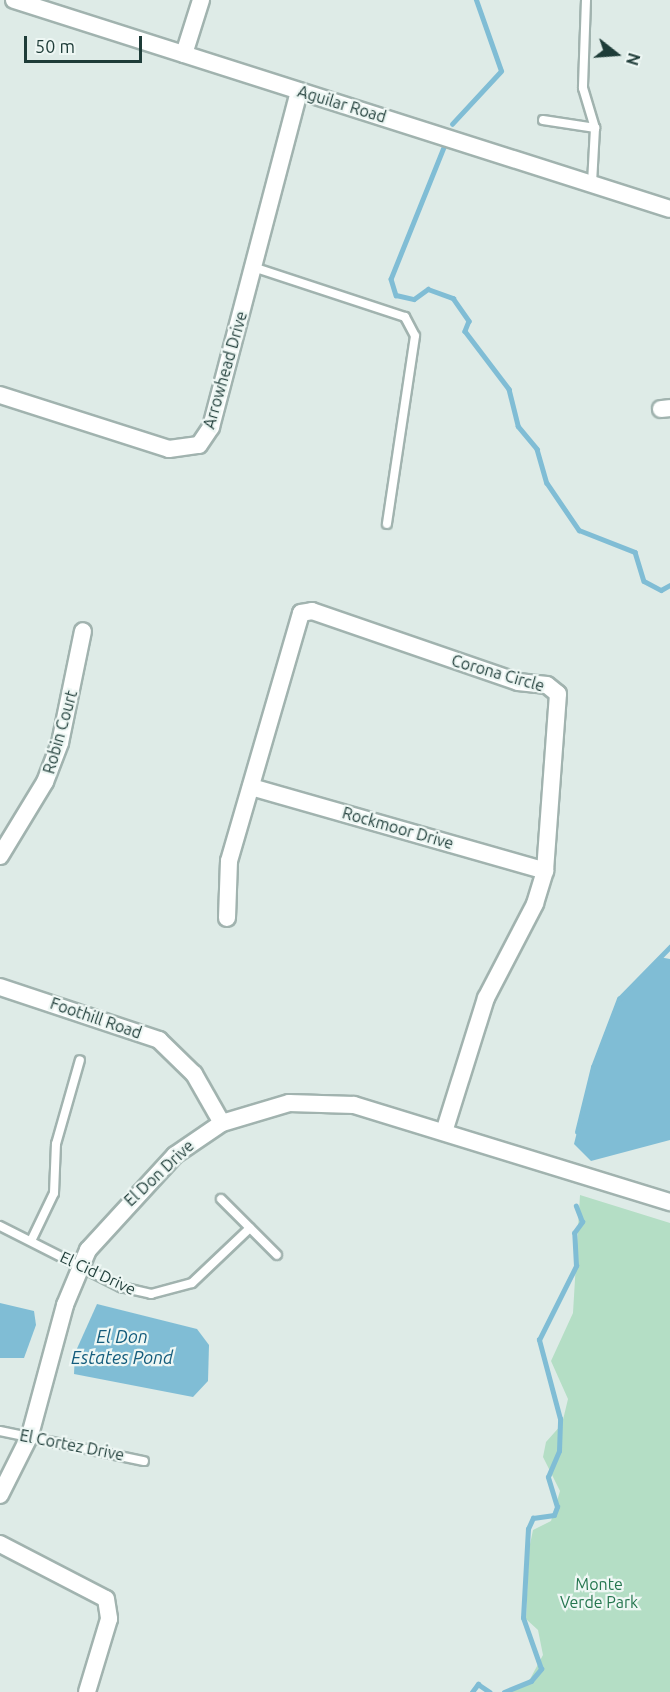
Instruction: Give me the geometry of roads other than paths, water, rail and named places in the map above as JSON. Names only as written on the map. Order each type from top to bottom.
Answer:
[{"type":"street","name":"Aguilar Road","points":[[15,0],[670,209]]},
{"type":"street","points":[[184,54],[201,0]]},
{"type":"street","name":"Arrowhead Drive","points":[[0,395],[169,449],[199,445],[211,427],[299,91]]},
{"type":"street","name":"Corona Circle","points":[[227,918],[229,861],[294,624],[301,613],[312,611],[518,682],[547,685],[558,694],[545,871],[535,904],[489,990],[444,1132]]},
{"type":"street","name":"Robin Court","points":[[0,856],[49,772],[83,631]]},
{"type":"street","name":"Rockmoor Drive","points":[[251,787],[545,871]]},
{"type":"street","name":"Foothill Road","points":[[0,987],[159,1040],[189,1069],[222,1123]]},
{"type":"street","name":"El Don Drive","points":[[0,1496],[30,1436],[79,1266],[98,1235],[174,1155],[222,1123],[271,1106],[323,1101],[354,1105],[670,1202]]},
{"type":"street","points":[[0,1544],[106,1599],[109,1619],[87,1692]]},
{"type":"lane","points":[[586,0],[584,88],[595,128],[592,183]]},
{"type":"lane","points":[[543,120],[595,128]]},
{"type":"lane","points":[[253,267],[405,317],[415,336],[387,524]]},
{"type":"lane","points":[[31,1241],[54,1193],[56,1144],[80,1060]]},
{"type":"lane","points":[[221,1199],[277,1255]]},
{"type":"lane","name":"El Cid Drive","points":[[0,1226],[132,1291],[173,1292],[204,1275],[250,1228]]},
{"type":"lane","name":"El Cortez Drive","points":[[0,1431],[144,1461]]},
{"type":"water","points":[[659,957],[670,959],[670,1140],[591,1161],[574,1144],[593,1067],[619,999]]},
{"type":"water","name":"El Don Estates Pond","points":[[0,1303],[34,1311],[36,1325],[24,1358],[0,1358]]},
{"type":"water","name":"El Don Estates Pond","points":[[97,1304],[197,1329],[209,1345],[208,1381],[193,1397],[74,1374],[75,1353]]},
{"type":"waterway","points":[[452,124],[501,71],[476,0]]},
{"type":"waterway","points":[[445,145],[391,279],[396,295],[414,299],[428,289],[453,298],[469,321],[465,331],[509,389],[518,426],[537,449],[547,483],[579,530],[635,552],[644,581],[661,590],[670,585]]},
{"type":"waterway","points":[[577,1132],[593,1067],[619,999],[670,947]]},
{"type":"waterway","points":[[504,1692],[531,1681],[541,1669],[523,1618],[528,1529],[533,1518],[554,1515],[557,1507],[548,1477],[559,1451],[560,1419],[539,1340],[576,1266],[574,1233],[582,1222],[576,1206]]},
{"type":"waterway","points":[[472,1692],[478,1684],[490,1692]]},
{"type":"park label","name":"Monte Verde Park","points":[[599,1593]]}]
